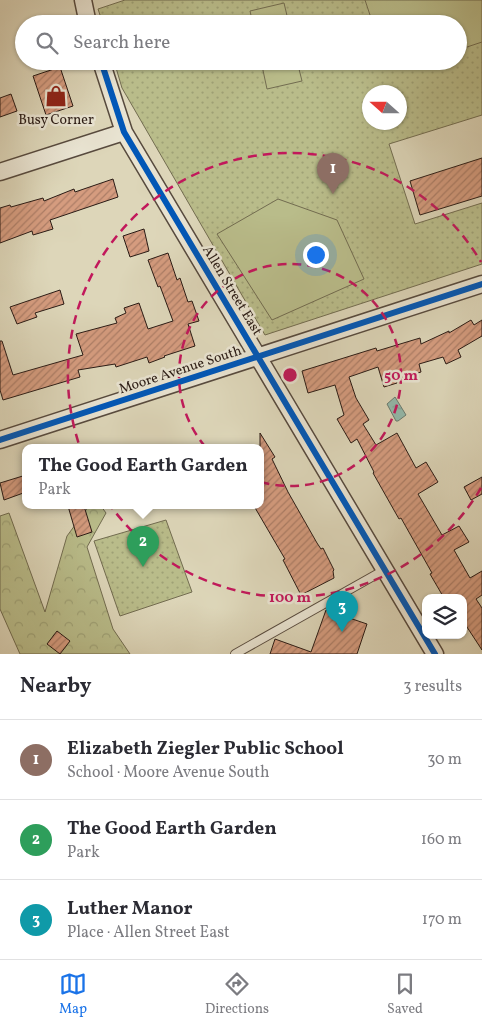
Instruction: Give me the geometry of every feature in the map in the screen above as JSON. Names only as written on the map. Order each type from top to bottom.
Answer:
[{"type":"street","points":[[83,0],[86,15]]},
{"type":"street","name":"Allen Street East","points":[[104,70],[124,132],[435,654]]},
{"type":"street","points":[[0,172],[124,132]]},
{"type":"street","name":"Moore Avenue South","points":[[0,440],[482,284]]},
{"type":"lane","points":[[235,654],[386,569]]},
{"type":"green space","points":[[125,0],[482,0],[482,115],[389,144],[415,224],[482,203],[482,264],[265,335],[122,88],[117,70],[467,70],[467,15],[100,15],[98,9]]},
{"type":"green space","points":[[365,0],[482,0],[482,42],[467,47],[467,15],[370,15]]},
{"type":"green space","points":[[284,3],[287,15],[251,15],[250,11]]},
{"type":"green space","points":[[263,70],[299,70],[302,81],[267,89]]},
{"type":"green space","points":[[278,199],[337,220],[364,279],[272,320],[217,234]]},
{"type":"green space","points":[[87,509],[103,509],[106,513],[87,547],[113,629],[130,654],[20,654],[0,609],[0,516],[9,513],[45,612],[67,536]]},
{"type":"green space","points":[[166,520],[192,592],[120,616],[94,541]]},
{"type":"water","points":[[395,397],[406,415],[398,421],[396,421],[387,404]]},
{"type":"building","points":[[51,70],[61,70],[73,106],[46,115],[33,76]]},
{"type":"building","points":[[11,94],[17,111],[0,117],[0,98]]},
{"type":"building","points":[[482,158],[482,196],[420,215],[410,181]]},
{"type":"building","points":[[113,179],[118,197],[50,220],[53,229],[33,235],[32,231],[0,243],[0,208],[10,205],[11,207],[43,198],[44,201],[74,189],[75,192]]},
{"type":"building","points":[[144,229],[149,251],[130,257],[123,236]]},
{"type":"building","points":[[168,253],[177,280],[180,278],[188,302],[192,301],[199,321],[188,324],[195,346],[149,363],[147,357],[116,367],[115,364],[78,370],[80,377],[3,400],[0,390],[0,341],[2,341],[13,375],[83,355],[76,334],[117,323],[115,318],[126,313],[124,308],[139,303],[148,329],[173,321],[148,260]]},
{"type":"building","points":[[60,290],[64,304],[35,313],[37,317],[17,324],[10,307]]},
{"type":"building","points":[[471,320],[474,325],[482,320],[482,336],[458,350],[461,357],[446,364],[443,357],[419,364],[421,372],[395,380],[397,383],[384,387],[378,367],[349,377],[356,398],[369,420],[363,424],[376,445],[397,433],[416,468],[426,462],[438,482],[418,494],[442,535],[459,526],[469,542],[454,550],[470,578],[482,571],[482,595],[476,599],[482,608],[482,650],[467,627],[467,594],[442,594],[401,518],[399,519],[373,473],[357,439],[351,443],[337,419],[344,415],[335,385],[308,393],[302,371],[376,348],[377,351],[420,338],[421,344],[449,331],[449,333]]},
{"type":"building","points":[[260,433],[275,457],[272,459],[288,492],[317,543],[321,549],[323,548],[334,570],[334,578],[301,595],[283,560],[285,559],[256,509],[264,509],[264,444],[260,444]]},
{"type":"building","points":[[22,476],[22,493],[4,500],[0,483]]},
{"type":"building","points":[[482,477],[482,494],[471,500],[464,487]]},
{"type":"building","points":[[69,509],[85,509],[92,532],[77,537]]},
{"type":"building","points":[[326,610],[367,624],[357,654],[270,654],[275,639],[311,652]]},
{"type":"building","points":[[57,631],[70,641],[60,654],[47,644]]},
{"type":"cycle path","points":[[104,70],[124,132],[435,654]]},
{"type":"cycle path","points":[[0,440],[482,284]]},
{"type":"place","name":"Busy Corner","points":[[56,96]]},
{"type":"place","name":"Elizabeth Ziegler Public School","points":[[333,194]]},
{"type":"place","name":"The Good Earth Garden","points":[[143,567]]},
{"type":"place","name":"Luther Manor","points":[[342,632]]}]
